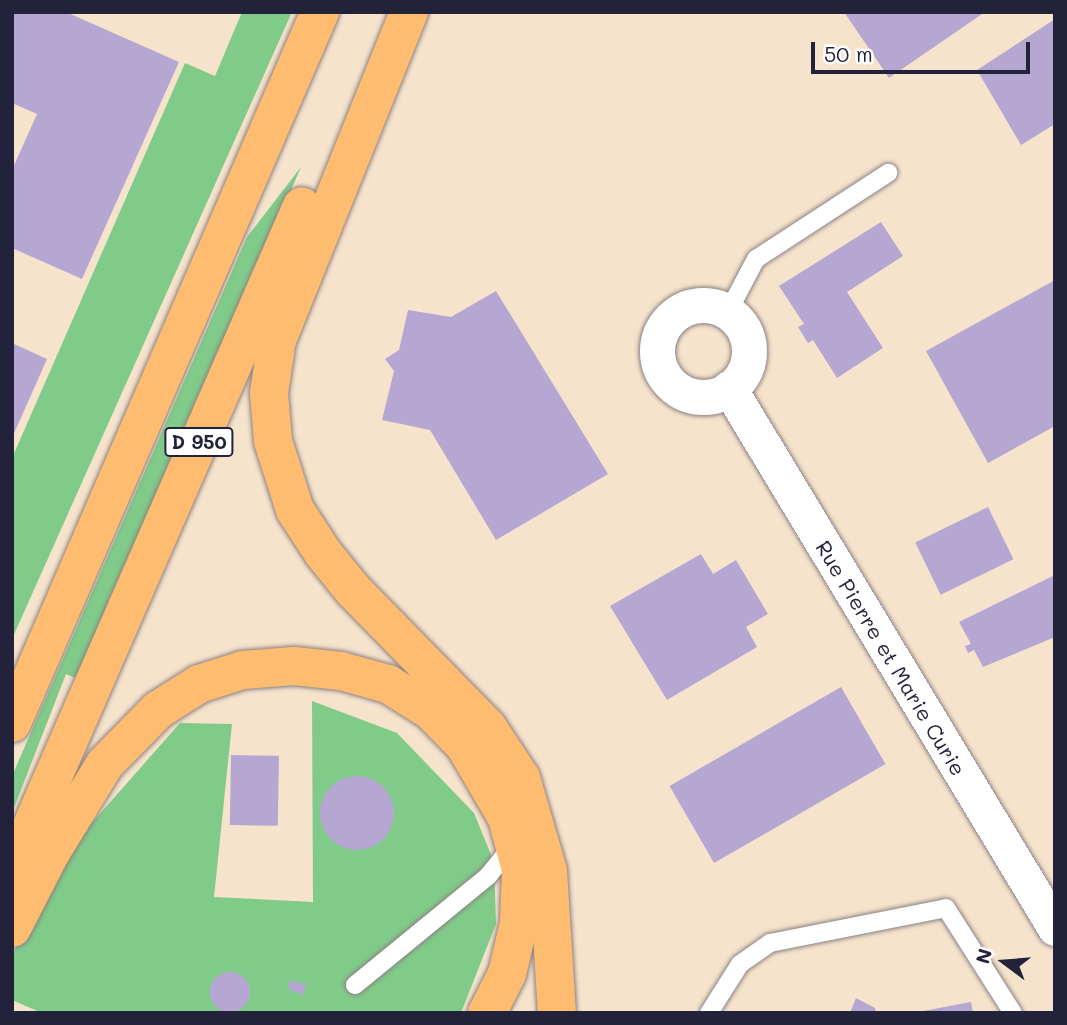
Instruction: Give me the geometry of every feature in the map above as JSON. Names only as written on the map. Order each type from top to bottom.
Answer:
[{"type":"highway","name":"D 950","points":[[14,717],[320,12]]},
{"type":"highway","name":"D 950","points":[[12,871],[387,12]]},
{"type":"highway","points":[[409,12],[277,340],[269,393],[273,441],[295,510],[323,553],[353,590],[488,728],[521,778],[548,871],[557,1013]]},
{"type":"highway","points":[[12,928],[50,854],[121,744],[178,696],[243,670],[294,666],[341,671],[388,684],[412,696],[466,746],[496,794],[515,842],[522,891],[519,923],[507,974],[487,1013]]},
{"type":"street","points":[[702,304],[728,312],[742,327],[748,346],[743,373],[729,388],[711,395],[685,393],[666,377],[657,353],[663,327],[682,310],[702,304]]},
{"type":"street","name":"Rue Pierre et Marie Curie","points":[[729,388],[1055,928]]},
{"type":"lane","points":[[728,312],[756,259],[888,173]]},
{"type":"lane","points":[[355,985],[488,876],[515,842]]},
{"type":"lane","points":[[709,1013],[740,964],[770,943],[946,908],[1013,1013]]},
{"type":"green space","points":[[242,12],[292,12],[12,639],[12,458],[185,63],[215,76]]},
{"type":"green space","points":[[301,167],[78,679],[66,674],[12,813],[12,776],[247,237]]},
{"type":"green space","points":[[312,701],[397,733],[474,813],[494,862],[496,924],[461,1013],[42,1013],[12,1000],[12,955],[60,859],[180,723],[232,724],[214,897],[313,902]]},
{"type":"building","points":[[12,12],[66,12],[179,62],[82,279],[12,248],[12,170],[37,114],[12,103]]},
{"type":"building","points":[[844,12],[985,12],[889,78]]},
{"type":"building","points":[[1055,19],[1055,124],[1021,145],[977,70]]},
{"type":"building","points":[[881,222],[903,256],[847,292],[883,348],[837,378],[813,340],[808,343],[798,327],[804,324],[779,286]]},
{"type":"building","points":[[1055,280],[1055,426],[988,463],[926,351]]},
{"type":"building","points":[[496,291],[608,474],[496,540],[430,430],[382,420],[394,371],[385,359],[399,350],[408,310],[451,317]]},
{"type":"building","points":[[12,343],[47,359],[12,438]]},
{"type":"building","points":[[988,507],[1013,559],[941,595],[915,543]]},
{"type":"building","points":[[701,554],[713,574],[736,560],[768,614],[746,627],[757,647],[667,700],[610,606]]},
{"type":"building","points":[[1055,575],[1055,637],[983,667],[974,650],[968,653],[965,646],[971,644],[959,622]]},
{"type":"building","points":[[841,687],[886,764],[714,863],[670,786]]},
{"type":"building","points":[[231,755],[279,756],[278,826],[230,825]]},
{"type":"building","points":[[357,776],[378,782],[388,792],[394,813],[388,834],[378,844],[357,850],[336,844],[326,834],[320,813],[326,792],[336,782]]},
{"type":"building","points":[[230,972],[238,973],[244,978],[249,984],[249,1000],[244,1006],[238,1011],[230,1012],[222,1011],[216,1006],[211,1000],[210,992],[211,984],[216,978],[222,973]]},
{"type":"building","points":[[290,980],[306,985],[303,995],[288,989]]},
{"type":"building","points":[[856,998],[875,1008],[876,1013],[850,1013]]},
{"type":"building","points":[[971,1002],[973,1013],[923,1013],[923,1011]]}]
